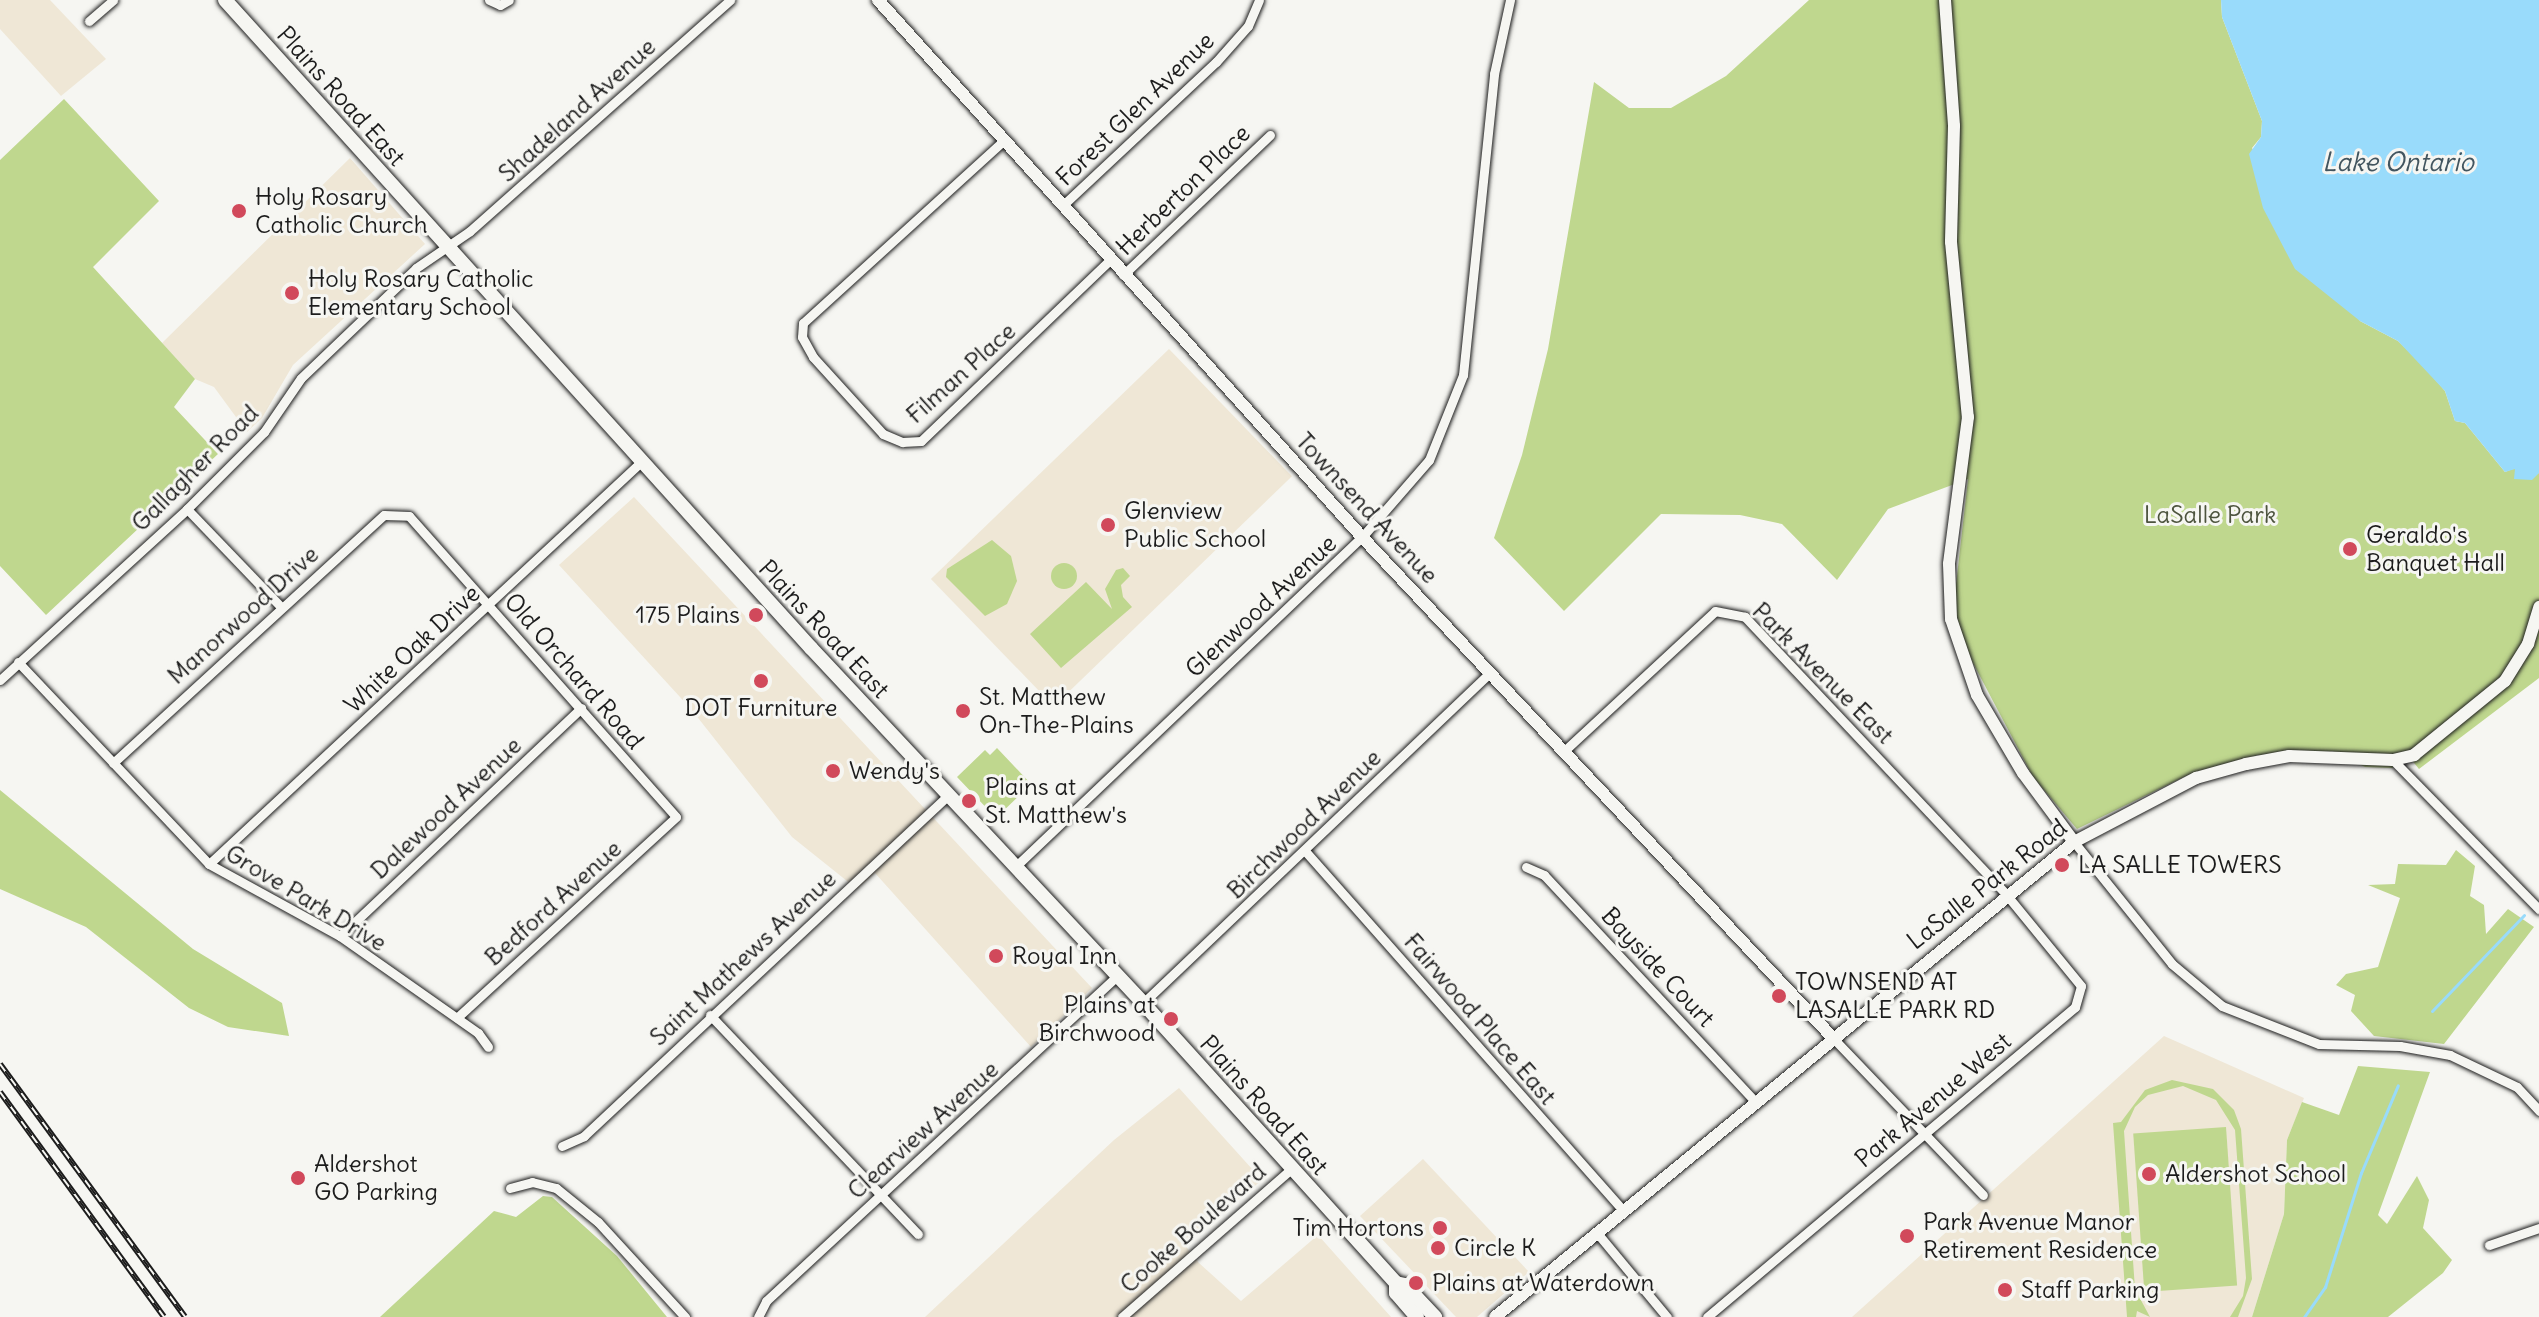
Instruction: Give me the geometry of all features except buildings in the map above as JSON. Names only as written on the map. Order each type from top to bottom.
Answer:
[{"type":"main road","name":"Plains Road East","points":[[225,0],[641,462],[1143,1003],[1396,1283],[1405,1285],[1435,1317]]},
{"type":"main road","name":"Plains Road East","points":[[1396,1283],[1396,1293],[1417,1317]]},
{"type":"street","points":[[89,21],[113,0]]},
{"type":"street","points":[[491,2],[509,0]]},
{"type":"street","name":"Shadeland Avenue","points":[[447,247],[730,0]]},
{"type":"street","name":"Townsend Avenue","points":[[878,0],[1002,142],[1362,537],[1833,1038]]},
{"type":"street","name":"Forest Glen Avenue","points":[[1062,206],[1216,62],[1248,26],[1259,0]]},
{"type":"street","name":"Glenwood Avenue","points":[[1015,867],[1362,537],[1429,460],[1457,397],[1470,335],[1494,74],[1510,0]]},
{"type":"street","points":[[1945,0],[1954,126],[1951,242],[1968,417],[1949,564],[1951,619],[1977,695],[2023,773],[2074,842],[2172,964],[2222,1006],[2319,1044],[2400,1046],[2450,1055],[2517,1087],[2539,1111]]},
{"type":"street","name":"Herberton Place","points":[[1123,275],[1270,135]]},
{"type":"street","name":"Filman Place","points":[[1002,142],[803,323],[802,337],[813,357],[873,423],[893,440],[921,441],[1110,260]]},
{"type":"street","name":"Gallagher Road","points":[[0,680],[187,509],[264,432],[301,378],[416,268],[447,247]]},
{"type":"street","name":"White Oak Drive","points":[[209,864],[641,462]]},
{"type":"street","points":[[187,509],[280,606]]},
{"type":"street","name":"Manorwood Drive","points":[[113,763],[280,606],[384,515],[409,516]]},
{"type":"street","name":"Old Orchard Road","points":[[409,516],[676,817]]},
{"type":"street","name":"LaSalle Park Road","points":[[1495,1317],[2005,893],[2074,842],[2196,778],[2246,764],[2319,755],[2393,760],[2433,743],[2505,681],[2528,644],[2539,607]]},
{"type":"street","name":"Park Avenue East","points":[[1563,752],[1700,623],[1715,611],[1731,611],[1745,617],[2005,893]]},
{"type":"street","name":"Grove Park Drive","points":[[18,662],[209,864],[340,936],[457,1018],[488,1047]]},
{"type":"street","name":"Birchwood Avenue","points":[[1143,1003],[1306,852],[1490,672]]},
{"type":"street","name":"Dalewood Avenue","points":[[340,936],[581,708]]},
{"type":"street","points":[[2393,760],[2539,909]]},
{"type":"street","name":"Saint Mathews Avenue","points":[[562,1146],[584,1136],[948,795]]},
{"type":"street","name":"Bedford Avenue","points":[[457,1018],[676,817]]},
{"type":"street","name":"Fairwood Place East","points":[[1306,852],[1624,1212]]},
{"type":"street","name":"Bayside Court","points":[[1526,867],[1544,875],[1756,1102]]},
{"type":"street","name":"Park Avenue West","points":[[1707,1317],[2080,1000],[2078,979],[2005,893]]},
{"type":"street","name":"Clearview Avenue","points":[[758,1317],[766,1301],[1044,1048],[1117,976]]},
{"type":"street","points":[[710,1015],[918,1234]]},
{"type":"street","points":[[1833,1038],[1983,1195]]},
{"type":"street","name":"Cooke Boulevard","points":[[1122,1317],[1291,1169]]},
{"type":"street","points":[[510,1188],[532,1182],[556,1188],[598,1222],[685,1317]]},
{"type":"street","points":[[2489,1245],[2539,1228]]},
{"type":"street","points":[[1598,1234],[1667,1317]]},
{"type":"shaded area","points":[[0,0],[50,0],[106,59],[61,96],[0,29]]},
{"type":"shaded area","name":"Holy Rosary Catholic Elementary School","points":[[350,158],[425,244],[293,365],[262,418],[247,432],[214,387],[195,379],[162,343]]},
{"type":"shaded area","name":"Glenview Public School","points":[[1169,349],[1292,476],[1054,706],[931,579]]},
{"type":"shaded area","points":[[634,497],[1092,988],[1031,1047],[875,873],[857,889],[792,837],[691,709],[559,565]]},
{"type":"shaded area","name":"Aldershot School","points":[[2164,1036],[2304,1098],[2287,1140],[2284,1214],[2252,1317],[1852,1317]]},
{"type":"shaded area","points":[[1179,1088],[1262,1180],[1184,1244],[1199,1263],[1241,1301],[1318,1235],[1391,1317],[925,1317],[1114,1140]]},
{"type":"shaded area","points":[[1423,1159],[1529,1272],[1477,1317],[1456,1317],[1360,1216]]},
{"type":"green space","name":"LaSalle Park","points":[[1809,0],[2221,0],[2222,17],[2262,121],[2261,137],[2252,148],[2360,321],[2398,341],[2419,361],[2445,391],[2455,421],[2465,423],[2505,472],[2515,468],[2526,477],[2539,473],[2539,678],[2419,769],[2410,758],[2392,768],[2365,767],[2332,751],[2325,756],[2257,755],[2234,767],[2220,765],[2188,775],[2077,829],[2033,777],[1963,644],[1954,602],[1968,479],[1888,509],[1837,580],[1782,524],[1740,515],[1661,514],[1564,611],[1494,538],[1522,455],[1548,349],[1594,82],[1629,108],[1671,108],[1726,76]]},
{"type":"green space","points":[[64,99],[159,201],[93,267],[195,379],[174,407],[218,454],[46,615],[0,566],[0,160]]},
{"type":"green space","points":[[992,540],[1011,556],[1017,581],[1007,604],[985,616],[946,577],[947,569]]},
{"type":"green space","points":[[1064,563],[1073,567],[1077,576],[1073,585],[1064,589],[1055,585],[1051,576],[1055,567]]},
{"type":"green space","points":[[1123,568],[1130,576],[1121,585],[1123,597],[1132,607],[1061,668],[1030,634],[1086,582],[1112,609],[1105,589],[1116,570]]},
{"type":"green space","points":[[997,748],[1031,784],[996,818],[957,777],[985,750],[990,755]]},
{"type":"green space","points":[[0,790],[193,949],[282,1003],[289,1036],[228,1027],[189,1008],[86,927],[0,889]]},
{"type":"green space","points":[[2456,850],[2475,866],[2470,896],[2484,905],[2486,934],[2508,909],[2534,927],[2444,1044],[2374,1036],[2351,1011],[2355,995],[2336,985],[2346,974],[2378,967],[2400,898],[2368,885],[2395,884],[2398,864],[2446,865]]},
{"type":"green space","points":[[2358,1066],[2430,1072],[2378,1215],[2387,1224],[2417,1176],[2429,1200],[2423,1228],[2452,1260],[2443,1273],[2388,1317],[2252,1317],[2284,1214],[2287,1140],[2302,1102],[2339,1115]]},
{"type":"green space","points":[[2172,1080],[2213,1089],[2234,1110],[2241,1129],[2252,1279],[2238,1317],[2230,1317],[2243,1296],[2246,1278],[2235,1130],[2216,1100],[2183,1086],[2148,1095],[2135,1107],[2124,1131],[2135,1289],[2150,1317],[2137,1311],[2136,1317],[2127,1317],[2113,1123],[2121,1122],[2145,1090]]},
{"type":"green space","points":[[2226,1127],[2237,1286],[2144,1292],[2133,1133]]},
{"type":"green space","points":[[543,1196],[552,1197],[617,1256],[667,1317],[380,1317],[494,1211],[516,1217]]},
{"type":"water","name":"Lake Ontario","points":[[2221,0],[2539,0],[2539,473],[2532,480],[2514,479],[2515,469],[2505,472],[2465,423],[2455,421],[2445,391],[2398,341],[2360,321],[2295,269],[2263,208],[2249,154],[2261,137],[2262,121],[2222,17]]},
{"type":"waterway","points":[[2432,1011],[2524,915]]},
{"type":"waterway","points":[[2304,1317],[2325,1287],[2361,1173],[2398,1085]]},
{"type":"railway","points":[[0,1064],[185,1317]]},
{"type":"railway","points":[[0,1092],[164,1317]]},
{"type":"place","name":"Holy Rosary Catholic Church","points":[[239,211]]},
{"type":"place","name":"Holy Rosary Catholic Elementary School","points":[[292,293]]},
{"type":"place","name":"Glenview Public School","points":[[1108,525]]},
{"type":"place","name":"Geraldo's Banquet Hall","points":[[2350,549]]},
{"type":"place","name":"175 Plains","points":[[756,615]]},
{"type":"place","name":"DOT Furniture","points":[[761,681]]},
{"type":"place","name":"St. Matthew On-The-Plains","points":[[963,711]]},
{"type":"place","name":"Wendy's","points":[[833,771]]},
{"type":"place","name":"Plains at St. Matthew's","points":[[969,801]]},
{"type":"place","name":"LA SALLE TOWERS","points":[[2062,865]]},
{"type":"place","name":"Royal Inn","points":[[996,956]]},
{"type":"place","name":"TOWNSEND AT LASALLE PARK RD","points":[[1779,996]]},
{"type":"place","name":"Plains at Birchwood","points":[[1171,1019]]},
{"type":"place","name":"Aldershot School","points":[[2149,1174]]},
{"type":"place","name":"Aldershot GO Parking","points":[[298,1178]]},
{"type":"place","name":"Tim Hortons","points":[[1440,1228]]},
{"type":"place","name":"Park Avenue Manor Retirement Residence","points":[[1907,1236]]},
{"type":"place","name":"Circle K","points":[[1438,1248]]},
{"type":"place","name":"Plains at Waterdown","points":[[1416,1283]]},
{"type":"place","name":"Staff Parking","points":[[2005,1290]]}]
